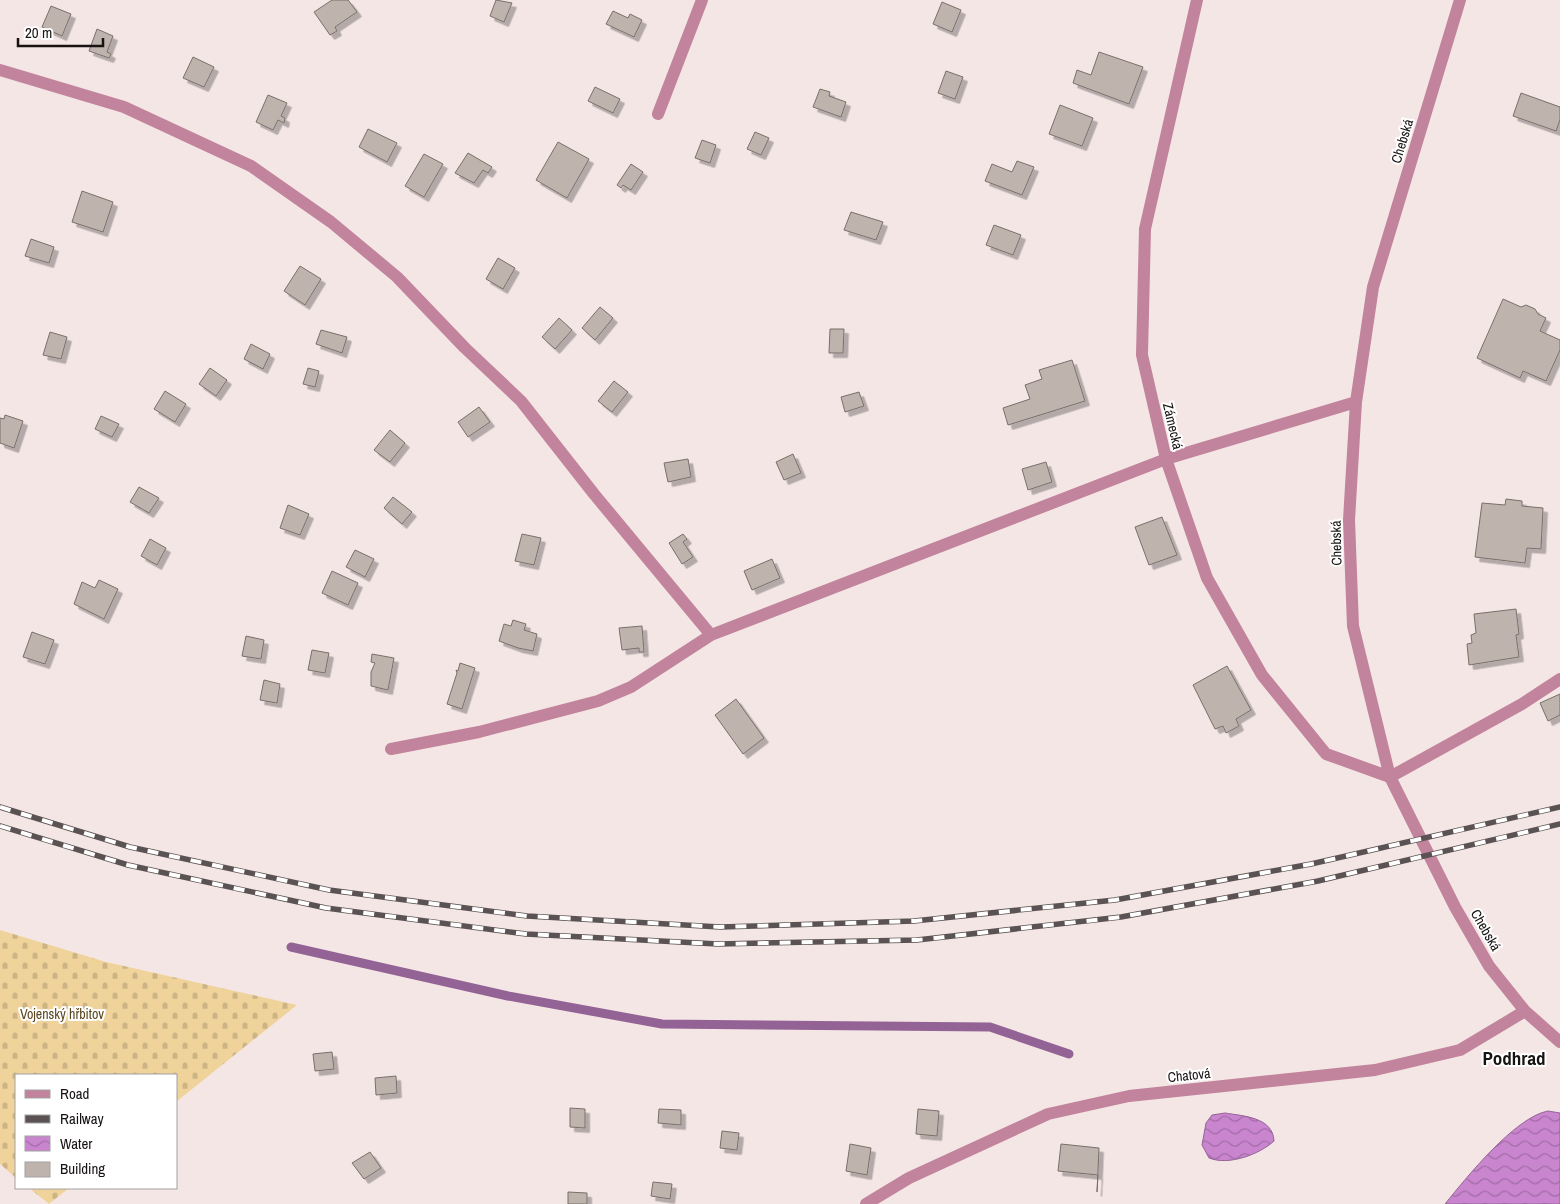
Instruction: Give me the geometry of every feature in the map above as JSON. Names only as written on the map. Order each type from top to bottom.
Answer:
[{"type":"street","points":[[658,114],[702,0]]},
{"type":"street","name":"Zámecká","points":[[1197,0],[1145,229],[1142,355],[1166,460],[1207,578],[1262,675],[1326,754],[1390,777]]},
{"type":"street","name":"Chebská","points":[[1460,0],[1373,287],[1356,402],[1350,520],[1353,626],[1390,777],[1455,907],[1489,966],[1525,1011],[1560,1042]]},
{"type":"street","points":[[0,70],[124,107],[251,166],[331,222],[397,277],[465,348],[521,401],[594,494],[711,635]]},
{"type":"street","points":[[390,749],[479,732],[598,701],[631,687],[711,635],[1166,460],[1356,402]]},
{"type":"street","points":[[1390,777],[1522,704],[1560,678]]},
{"type":"street","name":"Chatová","points":[[866,1204],[909,1178],[1048,1114],[1129,1096],[1375,1070],[1460,1050],[1525,1011]]},
{"type":"green space","name":"Vojenský hřbitov","points":[[0,930],[106,962],[297,1005],[178,1100],[178,1074],[15,1074],[15,1177],[0,1164]]},
{"type":"green space","points":[[30,1189],[68,1189],[49,1204]]},
{"type":"water","points":[[1548,1111],[1560,1113],[1560,1204],[1445,1204],[1506,1136],[1521,1124]]},
{"type":"water","points":[[1225,1113],[1263,1122],[1272,1133],[1274,1141],[1253,1154],[1235,1160],[1226,1161],[1209,1158],[1202,1145],[1206,1123],[1212,1115]]},
{"type":"building","points":[[332,0],[348,0],[357,12],[335,27],[337,31],[330,35],[314,12]]},
{"type":"building","points":[[496,0],[512,3],[504,22],[490,16]]},
{"type":"building","points":[[942,2],[961,10],[952,32],[933,24]]},
{"type":"building","points":[[51,6],[71,14],[62,36],[42,27]]},
{"type":"building","points":[[613,11],[628,18],[630,14],[642,20],[634,37],[606,24]]},
{"type":"building","points":[[97,29],[113,36],[107,52],[111,54],[109,58],[89,51]]},
{"type":"building","points":[[1099,52],[1143,67],[1129,104],[1073,83],[1077,70],[1091,75]]},
{"type":"building","points":[[193,57],[214,67],[204,87],[183,78]]},
{"type":"building","points":[[946,71],[963,77],[955,99],[938,93]]},
{"type":"building","points":[[595,87],[620,99],[613,113],[588,101]]},
{"type":"building","points":[[820,89],[830,92],[829,96],[846,102],[841,117],[813,107]]},
{"type":"building","points":[[1521,93],[1560,107],[1560,120],[1556,131],[1513,116]]},
{"type":"building","points":[[268,95],[287,103],[281,116],[285,118],[284,123],[278,120],[273,130],[256,122]]},
{"type":"building","points":[[1060,105],[1093,118],[1082,146],[1049,134]]},
{"type":"building","points":[[368,129],[397,143],[387,162],[359,147]]},
{"type":"building","points":[[755,132],[769,138],[761,155],[747,149]]},
{"type":"building","points":[[702,140],[716,145],[710,163],[695,158]]},
{"type":"building","points":[[558,142],[589,159],[567,198],[536,180]]},
{"type":"building","points":[[468,153],[492,167],[488,173],[483,170],[474,183],[455,173]]},
{"type":"building","points":[[424,154],[443,164],[424,197],[405,186]]},
{"type":"building","points":[[1017,161],[1034,167],[1022,195],[985,181],[992,164],[1012,172]]},
{"type":"building","points":[[631,164],[643,172],[631,190],[623,185],[621,188],[617,185]]},
{"type":"building","points":[[82,191],[113,202],[103,232],[72,222]]},
{"type":"building","points":[[851,212],[883,222],[876,240],[844,230]]},
{"type":"building","points":[[994,225],[1021,235],[1013,255],[986,245]]},
{"type":"building","points":[[31,239],[54,247],[49,263],[25,256]]},
{"type":"building","points":[[498,258],[515,268],[503,289],[486,279]]},
{"type":"building","points":[[300,266],[321,279],[305,305],[284,291]]},
{"type":"building","points":[[1503,299],[1521,307],[1526,305],[1535,309],[1538,314],[1546,318],[1540,331],[1560,340],[1560,350],[1546,381],[1523,371],[1520,378],[1477,358]]},
{"type":"building","points":[[600,307],[613,318],[595,340],[582,328]]},
{"type":"building","points":[[559,318],[572,330],[555,349],[542,337]]},
{"type":"building","points":[[830,329],[844,329],[843,353],[829,353]]},
{"type":"building","points":[[321,330],[347,337],[342,353],[316,344]]},
{"type":"building","points":[[50,332],[67,337],[61,359],[43,355]]},
{"type":"building","points":[[251,344],[270,354],[263,369],[244,359]]},
{"type":"building","points":[[1072,360],[1085,401],[1008,425],[1003,408],[1030,399],[1025,385],[1042,379],[1039,370]]},
{"type":"building","points":[[210,368],[227,380],[216,396],[199,384]]},
{"type":"building","points":[[308,368],[319,371],[315,387],[303,384]]},
{"type":"building","points":[[614,381],[628,392],[612,412],[598,401]]},
{"type":"building","points":[[165,391],[186,404],[175,422],[154,409]]},
{"type":"building","points":[[859,392],[864,406],[845,412],[841,397]]},
{"type":"building","points":[[479,407],[490,422],[468,437],[458,422]]},
{"type":"building","points":[[5,415],[23,421],[14,448],[0,443],[0,418],[4,419]]},
{"type":"building","points":[[101,416],[119,424],[112,437],[95,429]]},
{"type":"building","points":[[390,430],[405,443],[390,462],[374,450]]},
{"type":"building","points":[[793,454],[801,473],[784,480],[776,462]]},
{"type":"building","points":[[688,459],[691,477],[668,482],[664,463]]},
{"type":"building","points":[[1046,462],[1052,482],[1028,490],[1022,469]]},
{"type":"building","points":[[139,487],[159,498],[149,513],[130,502]]},
{"type":"building","points":[[393,497],[412,512],[402,524],[384,508]]},
{"type":"building","points":[[1506,499],[1522,501],[1522,506],[1543,508],[1541,549],[1527,548],[1525,563],[1475,557],[1482,503],[1505,505]]},
{"type":"building","points":[[288,505],[309,514],[300,535],[280,528]]},
{"type":"building","points":[[1162,517],[1177,555],[1149,565],[1135,527]]},
{"type":"building","points":[[522,534],[541,538],[534,565],[515,561]]},
{"type":"building","points":[[683,534],[687,539],[683,542],[693,557],[682,564],[669,543]]},
{"type":"building","points":[[150,539],[166,548],[157,565],[141,556]]},
{"type":"building","points":[[355,550],[374,559],[365,577],[346,567]]},
{"type":"building","points":[[772,559],[780,578],[752,590],[744,571]]},
{"type":"building","points":[[332,571],[358,583],[348,605],[322,593]]},
{"type":"building","points":[[99,580],[118,589],[104,619],[74,604],[82,582],[95,588]]},
{"type":"building","points":[[1516,609],[1519,634],[1516,635],[1519,657],[1469,665],[1467,644],[1472,643],[1471,635],[1476,633],[1474,614]]},
{"type":"building","points":[[513,620],[526,624],[524,630],[537,634],[533,651],[499,641],[504,624],[511,626]]},
{"type":"building","points":[[642,626],[644,652],[639,652],[639,648],[622,650],[619,628]]},
{"type":"building","points":[[32,632],[54,640],[45,664],[23,657]]},
{"type":"building","points":[[246,636],[264,640],[261,659],[242,656]]},
{"type":"building","points":[[312,650],[329,653],[325,673],[308,670]]},
{"type":"building","points":[[372,654],[394,658],[388,690],[371,686],[371,672],[375,663],[371,662]]},
{"type":"building","points":[[460,663],[475,668],[462,709],[447,704],[457,673],[456,670],[458,671]]},
{"type":"building","points":[[1227,666],[1251,710],[1236,719],[1239,726],[1226,733],[1223,726],[1215,729],[1193,685]]},
{"type":"building","points":[[264,680],[280,684],[277,703],[260,700]]},
{"type":"building","points":[[1560,694],[1560,715],[1548,721],[1540,703]]},
{"type":"building","points":[[736,699],[764,738],[743,754],[715,715]]},
{"type":"building","points":[[332,1052],[334,1069],[315,1071],[313,1054]]},
{"type":"building","points":[[396,1076],[397,1093],[376,1095],[375,1078]]},
{"type":"building","points":[[570,1108],[585,1109],[585,1128],[570,1127]]},
{"type":"building","points":[[659,1109],[681,1110],[681,1125],[658,1123]]},
{"type":"building","points":[[918,1109],[939,1111],[937,1136],[916,1134]]},
{"type":"building","points":[[722,1131],[739,1133],[737,1150],[720,1148]]},
{"type":"building","points":[[850,1144],[871,1148],[867,1175],[846,1171]]},
{"type":"building","points":[[1061,1144],[1099,1148],[1098,1175],[1058,1171]]},
{"type":"building","points":[[370,1152],[381,1168],[364,1179],[352,1163]]},
{"type":"building","points":[[653,1182],[672,1184],[670,1199],[651,1196]]},
{"type":"building","points":[[568,1192],[587,1193],[587,1204],[568,1204]]},
{"type":"waterway","points":[[291,947],[508,996],[662,1024],[990,1027],[1069,1054]]},
{"type":"railway","points":[[0,807],[130,847],[329,890],[527,916],[720,927],[914,921],[1115,900],[1311,864],[1560,807]]},
{"type":"railway","points":[[0,826],[128,865],[326,908],[526,934],[718,944],[917,940],[1121,917],[1318,881],[1560,824]]},
{"type":"district","name":"Podhrad","points":[[1514,1058]]}]
